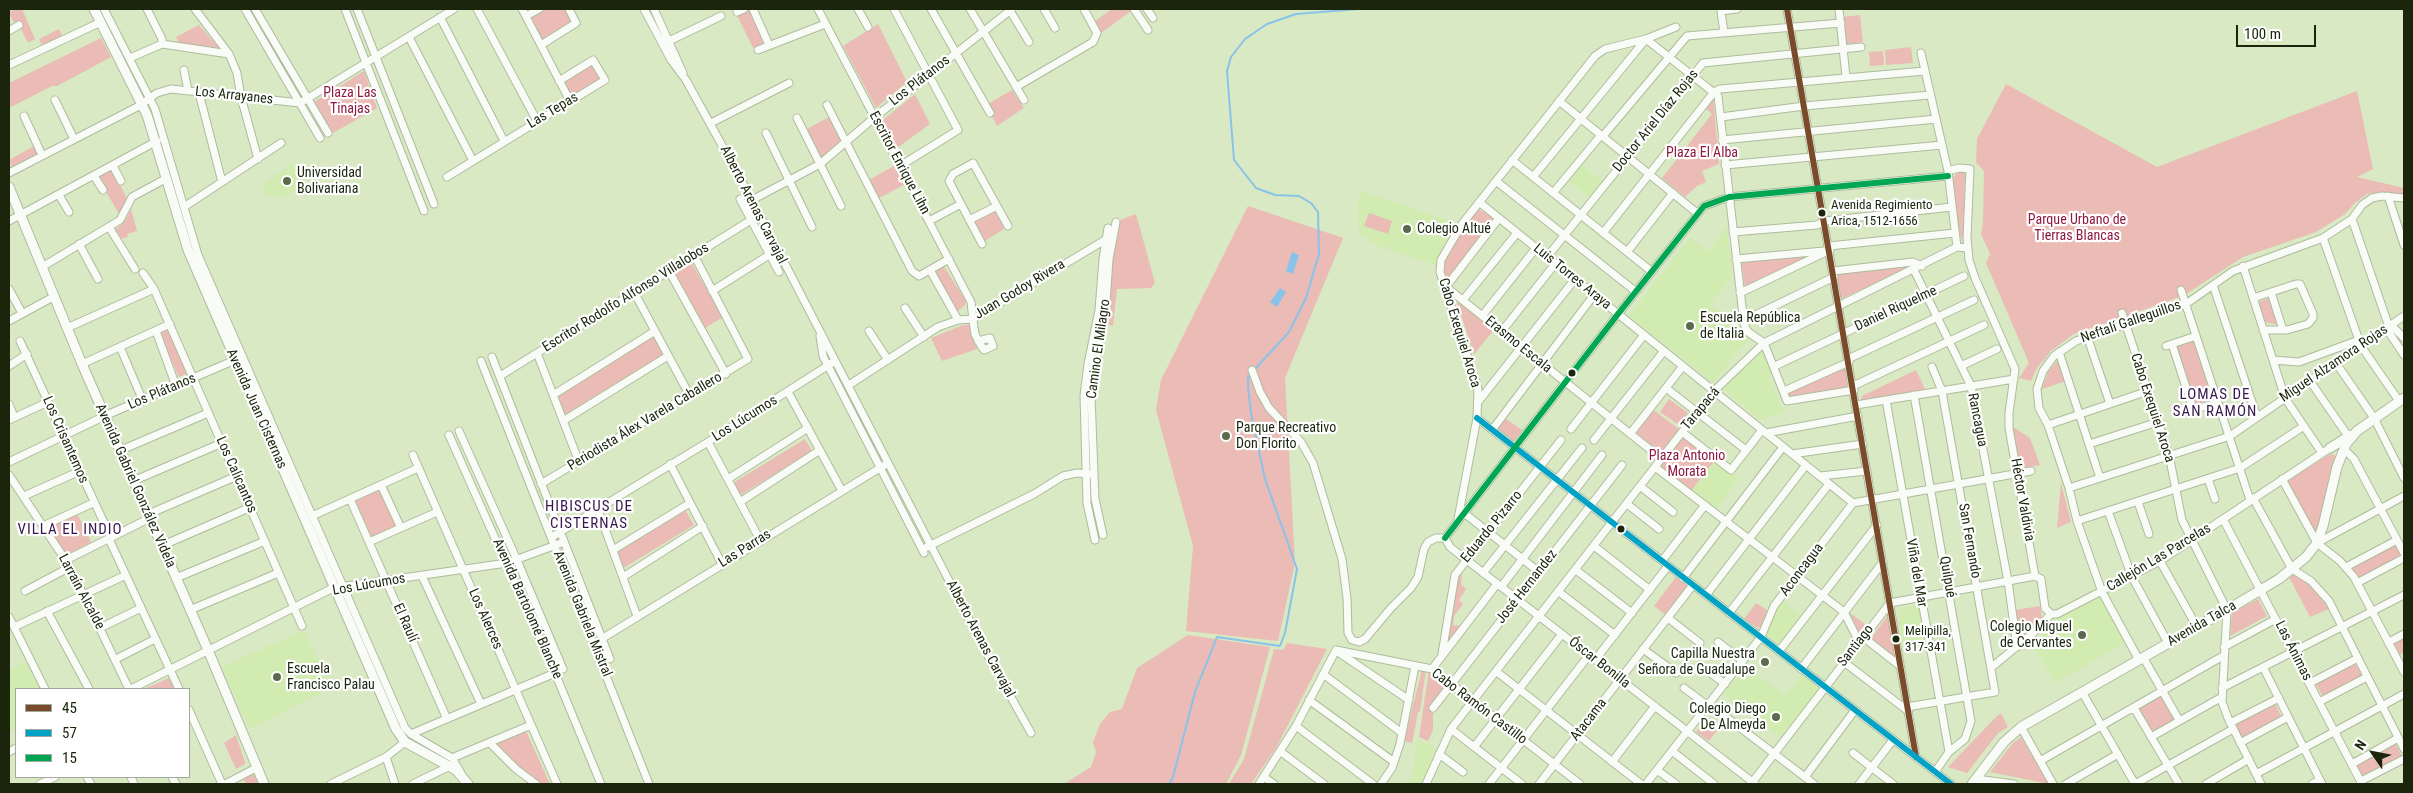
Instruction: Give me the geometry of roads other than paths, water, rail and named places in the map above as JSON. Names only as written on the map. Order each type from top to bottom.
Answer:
[{"type":"main road","name":"Avenida Juan Cisternas","points":[[94,9],[142,104],[157,141],[188,250],[333,588],[396,729],[408,738],[451,762],[466,780]]},
{"type":"main road","name":"Avenida Gabriel González Videla","points":[[9,187],[148,519],[208,650],[264,784]]},
{"type":"main road","points":[[2374,418],[2402,401]]},
{"type":"main road","name":"Avenida Talca","points":[[1974,782],[2004,742],[2021,727],[2227,610],[2292,569],[2317,543],[2343,450],[2351,435],[2374,418]]},
{"type":"main road","points":[[2326,450],[2351,435]]},
{"type":"main road","points":[[2326,450],[2337,446],[2343,450]]},
{"type":"street","name":"Avenida Juan Cisternas","points":[[104,9],[150,98],[172,158],[198,255],[344,587],[408,738]]},
{"type":"street","points":[[147,9],[162,39],[162,44]]},
{"type":"street","points":[[195,9],[229,54],[239,79],[241,97],[258,159]]},
{"type":"street","points":[[245,9],[320,138]]},
{"type":"street","points":[[255,9],[328,133]]},
{"type":"street","points":[[345,9],[424,211]]},
{"type":"street","points":[[357,9],[434,204]]},
{"type":"street","points":[[300,103],[367,64],[454,9]]},
{"type":"street","points":[[477,9],[537,121]]},
{"type":"street","points":[[522,9],[570,101]]},
{"type":"street","points":[[526,16],[539,9]]},
{"type":"street","points":[[541,45],[576,23],[569,9]]},
{"type":"street","name":"Alberto Arenas Carvajal","points":[[644,9],[662,44],[711,123],[849,385],[999,678],[1031,733]]},
{"type":"street","name":"Alberto Arenas Carvajal","points":[[654,9],[670,40],[686,80]]},
{"type":"street","points":[[753,9],[769,45]]},
{"type":"street","name":"Escritor Enrique Lihn","points":[[818,9],[971,302],[972,319],[978,341]]},
{"type":"street","points":[[858,9],[868,27]]},
{"type":"street","points":[[894,9],[958,130],[900,166]]},
{"type":"street","points":[[931,9],[990,113]]},
{"type":"street","points":[[970,9],[1024,100]]},
{"type":"street","points":[[1011,9],[1029,42]]},
{"type":"street","name":"Los Plátanos","points":[[752,200],[820,164],[874,117],[930,75],[1011,9]]},
{"type":"street","points":[[1044,9],[1055,28]]},
{"type":"street","points":[[1016,87],[1093,42],[1097,33],[1084,9]]},
{"type":"street","points":[[1134,9],[1148,30]]},
{"type":"street","points":[[1147,9],[1153,18]]},
{"type":"street","points":[[1724,34],[1721,10],[1737,9]]},
{"type":"street","points":[[1787,9],[1916,757]]},
{"type":"street","points":[[1839,9],[1846,77]]},
{"type":"street","points":[[662,44],[721,16]]},
{"type":"street","points":[[440,17],[504,142]]},
{"type":"street","points":[[9,65],[101,22]]},
{"type":"street","points":[[1553,193],[1687,36],[1840,23]]},
{"type":"street","points":[[758,50],[825,24]]},
{"type":"street","points":[[9,31],[19,26]]},
{"type":"street","name":"Cabo Exequiel Aroca","points":[[1458,522],[1476,418],[1478,389],[1440,269],[1441,260],[1462,224],[1598,53],[1609,48],[1646,39],[1676,27]]},
{"type":"street","points":[[409,37],[473,161]]},
{"type":"street","points":[[1533,177],[1646,39],[1693,74],[1718,96],[1743,321],[1748,332],[1764,343],[1788,401],[1853,388],[1984,325]]},
{"type":"street","points":[[130,58],[162,44],[229,54]]},
{"type":"street","name":"Doctor Ariel Díaz Rojas","points":[[1547,257],[1703,62],[1861,47]]},
{"type":"street","points":[[1921,53],[1948,173],[1957,247],[1967,248]]},
{"type":"street","name":"Las Tepas","points":[[447,177],[605,80],[593,60],[559,81]]},
{"type":"street","points":[[184,70],[188,91]]},
{"type":"street","points":[[1603,233],[1714,92],[1720,89],[1925,71]]},
{"type":"street","points":[[711,123],[789,83]]},
{"type":"street","name":"Los Arrayanes","points":[[9,173],[142,104],[158,93],[171,89],[300,103]]},
{"type":"street","points":[[199,93],[222,182]]},
{"type":"street","points":[[1721,117],[1804,106],[1930,95]]},
{"type":"street","points":[[55,100],[74,139]]},
{"type":"street","points":[[1559,101],[1697,213]]},
{"type":"street","points":[[827,105],[912,271],[919,276],[949,259]]},
{"type":"street","points":[[24,116],[42,156]]},
{"type":"street","points":[[797,118],[841,206]]},
{"type":"street","points":[[1722,140],[1936,119]]},
{"type":"street","points":[[766,133],[812,227]]},
{"type":"street","points":[[397,141],[408,136]]},
{"type":"street","points":[[9,221],[157,141]]},
{"type":"street","points":[[184,207],[281,143]]},
{"type":"street","points":[[1725,166],[1942,145]]},
{"type":"street","points":[[1512,160],[1651,271]]},
{"type":"street","points":[[982,244],[949,181],[949,177],[974,162],[1008,226]]},
{"type":"street","points":[[113,166],[121,181]]},
{"type":"street","points":[[409,171],[419,166]]},
{"type":"street","points":[[1252,372],[1269,408],[1301,442],[1313,463],[1342,559],[1348,633],[1352,640],[1359,642],[1365,639],[1390,608],[1411,588],[1418,577],[1424,549],[1428,542],[1436,538],[1445,538],[1635,291],[1704,206],[1729,197],[1948,173],[1959,168],[1970,169],[1967,248],[1972,272],[2014,369],[2014,379],[1856,405]]},
{"type":"street","points":[[94,176],[102,190]]},
{"type":"street","points":[[42,267],[120,220],[132,197],[167,178]]},
{"type":"street","points":[[1496,181],[1635,291]]},
{"type":"street","points":[[1627,252],[1673,193]]},
{"type":"street","points":[[59,194],[69,212]]},
{"type":"street","points":[[2388,196],[2404,245]]},
{"type":"street","name":"Neftalí Galleguillos","points":[[2179,720],[2102,592],[2077,521],[2069,488],[2048,425],[2039,408],[2037,389],[2046,365],[2067,345],[2087,336],[2186,304],[2243,266],[2323,238],[2352,218],[2368,201],[2377,197],[2388,196],[2404,198]]},
{"type":"street","name":"Alberto Arenas Carvajal","points":[[740,199],[779,272]]},
{"type":"street","name":"Luis Torres Araya","points":[[1479,202],[1853,503]]},
{"type":"street","points":[[929,221],[961,204]]},
{"type":"street","points":[[969,220],[997,206]]},
{"type":"street","points":[[1733,232],[1818,225],[1825,221],[1952,207]]},
{"type":"street","points":[[1446,286],[1499,218]]},
{"type":"street","points":[[2352,218],[2389,327],[2404,355]]},
{"type":"street","name":"Escritor Rodolfo Alfonso Villalobos","points":[[500,376],[751,220]]},
{"type":"street","name":"Camino El Milagro","points":[[1103,535],[1094,499],[1083,412],[1085,380],[1099,310],[1110,237],[1116,222]]},
{"type":"street","points":[[109,227],[135,269]]},
{"type":"street","name":"Camino El Milagro","points":[[1108,228],[1110,237]]},
{"type":"street","points":[[1463,300],[1517,233]]},
{"type":"street","points":[[1736,259],[1955,233]]},
{"type":"street","name":"Juan Godoy Rivera","points":[[849,385],[942,325],[958,320],[972,319],[1110,237]]},
{"type":"street","points":[[2323,238],[2360,343],[2402,401]]},
{"type":"street","points":[[79,244],[98,279]]},
{"type":"street","name":"Tarapacá","points":[[1429,783],[1439,754],[1451,729],[1714,391],[1764,343],[1839,304],[1914,270],[1957,247]]},
{"type":"street","points":[[1482,316],[1536,248]]},
{"type":"street","points":[[1740,293],[1829,248]]},
{"type":"street","points":[[694,255],[712,290],[769,255]]},
{"type":"street","points":[[1743,321],[1834,274],[1913,262],[1922,266]]},
{"type":"street","points":[[1502,332],[1555,264]]},
{"type":"street","points":[[2243,266],[2284,398],[2304,426],[2326,450]]},
{"type":"street","points":[[930,270],[958,320]]},
{"type":"street","name":"Rancagua","points":[[1914,270],[1971,386],[2008,581],[2017,647]]},
{"type":"street","points":[[669,271],[726,374]]},
{"type":"street","name":"Los Calicantos","points":[[144,273],[154,289],[170,324],[302,626]]},
{"type":"street","name":"Daniel Riquelme","points":[[1775,366],[1964,276]]},
{"type":"street","points":[[1478,403],[1575,279]]},
{"type":"street","points":[[2253,298],[2300,284],[2313,314],[2313,318],[2308,324],[2283,330],[2263,330]]},
{"type":"street","points":[[2213,285],[2257,417]]},
{"type":"street","name":"Erasmo Escala","points":[[1446,286],[1662,459]]},
{"type":"street","points":[[9,289],[22,313]]},
{"type":"street","points":[[67,328],[154,289]]},
{"type":"street","name":"Periodista Álex Varela Caballero","points":[[541,484],[690,396],[748,359],[712,290]]},
{"type":"street","points":[[2181,290],[2252,499],[2292,569],[2305,576],[2321,590],[2404,749]]},
{"type":"street","points":[[634,292],[690,396]]},
{"type":"street","points":[[2271,292],[2283,330]]},
{"type":"street","points":[[1492,430],[1594,295]]},
{"type":"street","points":[[9,322],[55,296]]},
{"type":"street","points":[[1784,391],[1974,300]]},
{"type":"street","points":[[905,308],[924,336]]},
{"type":"street","name":"Cabo Exequiel Aroca","points":[[2122,313],[2169,455],[2182,520],[2190,540],[2227,610]]},
{"type":"street","name":"Miguel Alzamora Rojas","points":[[2069,488],[2230,436],[2336,363],[2360,343],[2389,327],[2404,316]]},
{"type":"street","points":[[82,364],[170,324]]},
{"type":"street","points":[[2389,327],[2404,338]]},
{"type":"street","points":[[869,330],[888,360]]},
{"type":"street","points":[[156,331],[176,386]]},
{"type":"street","points":[[553,395],[655,331]]},
{"type":"street","name":"Alberto Arenas Carvajal","points":[[820,331],[822,352],[828,366],[923,551],[931,545]]},
{"type":"street","points":[[1571,429],[1644,335]]},
{"type":"street","points":[[2087,336],[2110,404]]},
{"type":"street","points":[[2196,336],[2169,345],[2190,410],[2218,403]]},
{"type":"street","name":"Los Crisantemos","points":[[20,342],[179,688]]},
{"type":"street","points":[[2273,360],[2299,362],[2360,343]]},
{"type":"street","points":[[120,347],[143,401]]},
{"type":"street","points":[[1961,366],[1997,349]]},
{"type":"street","points":[[1594,440],[1664,351]]},
{"type":"street","points":[[2059,352],[2100,478]]},
{"type":"street","points":[[537,353],[579,462]]},
{"type":"street","points":[[9,366],[27,354]]},
{"type":"street","points":[[563,421],[668,356]]},
{"type":"street","name":"Avenida Gabriela Mistral","points":[[492,357],[610,658]]},
{"type":"street","name":"Los Plátanos","points":[[9,462],[105,416],[234,360]]},
{"type":"street","name":"Avenida Gabriela Mistral","points":[[481,361],[649,784]]},
{"type":"street","name":"Los Lúcumos","points":[[552,538],[835,361]]},
{"type":"street","points":[[2336,363],[2374,418],[2404,478]]},
{"type":"street","points":[[1630,434],[1683,366]]},
{"type":"street","name":"San Fernando","points":[[1932,367],[1942,390],[1995,692],[1968,697]]},
{"type":"street","name":"Héctor Valdivia","points":[[2014,379],[2009,421],[2035,576],[2041,579],[2045,608],[2051,614]]},
{"type":"street","points":[[2310,380],[2351,435]]},
{"type":"street","points":[[1666,388],[1746,450]]},
{"type":"street","points":[[2048,425],[2148,391]]},
{"type":"street","points":[[788,392],[841,490]]},
{"type":"street","name":"Quilpué","points":[[1914,395],[1971,721],[1965,739],[1949,752]]},
{"type":"street","name":"Viña del Mar","points":[[1886,400],[1949,752]]},
{"type":"street","points":[[9,404],[12,418],[48,402]]},
{"type":"street","points":[[120,451],[208,413]]},
{"type":"street","points":[[1682,432],[1731,470],[1764,431],[1858,416]]},
{"type":"street","points":[[1476,418],[1951,784]]},
{"type":"street","points":[[2089,444],[2158,422]]},
{"type":"street","points":[[2077,521],[2240,468],[2304,426]]},
{"type":"street","points":[[728,479],[808,428]]},
{"type":"street","name":"Avenida Bartolomé Blanche","points":[[459,431],[563,669]]},
{"type":"street","name":"Avenida Bartolomé Blanche","points":[[449,435],[555,673],[601,784]]},
{"type":"street","name":"Eduardo Pizarro","points":[[1442,654],[1455,574],[1561,440]]},
{"type":"street","points":[[708,442],[760,540]]},
{"type":"street","points":[[133,481],[222,443]]},
{"type":"street","points":[[1792,454],[1863,444]]},
{"type":"street","points":[[1683,578],[1783,447]]},
{"type":"street","points":[[1484,573],[1582,448]]},
{"type":"street","points":[[740,502],[820,450]]},
{"type":"street","name":"Callejón Las Parcelas","points":[[1992,667],[2017,647],[2051,614],[2057,614],[2160,561],[2326,450]]},
{"type":"street","points":[[2343,450],[2351,454],[2404,553]]},
{"type":"street","name":"Los Alerces","points":[[413,455],[557,784]]},
{"type":"street","points":[[1432,669],[1442,654],[1522,559],[1602,455]]},
{"type":"street","name":"Las Parras","points":[[603,638],[841,490],[888,463]]},
{"type":"street","points":[[670,464],[722,564]]},
{"type":"street","name":"José Hernandez","points":[[1433,708],[1622,465]]},
{"type":"street","points":[[1706,595],[1806,465]]},
{"type":"street","points":[[1655,467],[1844,612],[1861,639],[1900,666]]},
{"type":"street","points":[[312,516],[418,468]]},
{"type":"street","points":[[24,496],[80,471]]},
{"type":"street","points":[[1820,476],[1867,471]]},
{"type":"street","points":[[1853,503],[2031,471]]},
{"type":"street","points":[[931,545],[1034,494],[1063,476],[1072,473],[1090,474]]},
{"type":"street","name":"Camino El Milagro","points":[[1090,474],[1087,503],[1095,540]]},
{"type":"street","name":"Larraín Alcalde","points":[[9,475],[70,567],[130,688]]},
{"type":"street","points":[[66,560],[148,519],[151,513],[237,476]]},
{"type":"street","points":[[2208,479],[2214,499]]},
{"type":"street","points":[[2282,479],[2317,543],[2346,567],[2357,583],[2389,642],[2401,658],[2404,672]]},
{"type":"street","points":[[1729,613],[1829,484]]},
{"type":"street","points":[[381,485],[401,528]]},
{"type":"street","points":[[1640,486],[1673,512]]},
{"type":"street","points":[[2317,543],[2404,496]]},
{"type":"street","name":"El Raulí","points":[[350,499],[447,719]]},
{"type":"street","points":[[2138,502],[2149,534]]},
{"type":"street","points":[[43,526],[93,503]]},
{"type":"street","points":[[613,550],[690,503]]},
{"type":"street","name":"Aconcagua","points":[[1646,784],[1761,638],[1774,606],[1853,503]]},
{"type":"street","points":[[1627,504],[1660,528]]},
{"type":"street","points":[[1489,784],[1546,711],[1592,658],[1615,635],[1650,590],[1665,564],[1705,505]]},
{"type":"street","points":[[161,546],[251,508]]},
{"type":"street","points":[[598,510],[637,616]]},
{"type":"street","points":[[2108,511],[2132,576],[2168,643]]},
{"type":"street","points":[[369,542],[437,512]]},
{"type":"street","points":[[1464,513],[1539,572]]},
{"type":"street","name":"Las Ánimas","points":[[2223,519],[2361,783]]},
{"type":"street","points":[[1779,651],[1876,525]]},
{"type":"street","points":[[623,577],[703,526]]},
{"type":"street","name":"Óscar Bonilla","points":[[1445,538],[1450,547],[1466,560],[1753,783]]},
{"type":"street","points":[[2346,567],[2397,540]]},
{"type":"street","points":[[176,578],[264,541]]},
{"type":"street","name":"Los Lúcumos","points":[[132,688],[333,588],[507,563],[564,542]]},
{"type":"street","points":[[1594,546],[1650,590]]},
{"type":"street","points":[[2357,583],[2404,558]]},
{"type":"street","points":[[2160,561],[2197,627]]},
{"type":"street","points":[[1801,669],[1883,562]]},
{"type":"street","points":[[25,590],[70,567]]},
{"type":"street","points":[[1576,570],[1632,613]]},
{"type":"street","points":[[190,610],[278,573]]},
{"type":"street","points":[[14,627],[126,575]]},
{"type":"street","points":[[422,576],[481,704]]},
{"type":"street","points":[[1890,603],[2035,576]]},
{"type":"street","name":"Atacama","points":[[1539,784],[1693,585]]},
{"type":"street","points":[[1559,592],[1615,635]]},
{"type":"street","points":[[2222,688],[2404,595]]},
{"type":"street","name":"Santiago","points":[[1753,783],[1890,603]]},
{"type":"street","points":[[100,628],[141,608]]},
{"type":"street","points":[[2227,610],[2222,697],[2232,726],[2261,784]]},
{"type":"street","points":[[47,612],[88,688]]},
{"type":"street","points":[[9,617],[44,688]]},
{"type":"street","points":[[1668,618],[1700,643]]},
{"type":"street","points":[[2224,647],[2276,619]]},
{"type":"street","points":[[1474,746],[1562,634]]},
{"type":"street","points":[[2389,642],[2404,634]]},
{"type":"street","points":[[116,659],[155,639]]},
{"type":"street","points":[[1718,642],[1743,661]]},
{"type":"street","points":[[1644,649],[1676,674]]},
{"type":"street","points":[[1260,784],[1296,726],[1336,650],[1408,700]]},
{"type":"street","name":"Cabo Ramón Castillo","points":[[1336,650],[1432,669],[1580,784]]},
{"type":"street","points":[[2040,761],[2223,656]]},
{"type":"street","points":[[2310,683],[2358,658]]},
{"type":"street","points":[[1844,662],[1908,709]]},
{"type":"street","points":[[1700,665],[1725,684]]},
{"type":"street","points":[[1381,784],[1394,762],[1402,733],[1415,666]]},
{"type":"street","points":[[2263,668],[2321,782],[2312,784]]},
{"type":"street","points":[[1496,672],[1640,784]]},
{"type":"street","points":[[331,784],[386,757],[408,738],[447,719],[555,673]]},
{"type":"street","points":[[1323,674],[1402,733]]},
{"type":"street","points":[[2319,702],[2368,677]]},
{"type":"street","points":[[1684,688],[1814,784]]},
{"type":"street","points":[[2082,692],[2135,784],[2168,766],[2278,698]]},
{"type":"street","points":[[2256,774],[2404,694]]},
{"type":"street","points":[[1908,709],[1940,701],[1968,697]]},
{"type":"street","points":[[2151,736],[2222,697]]},
{"type":"street","points":[[1310,700],[1394,762]]},
{"type":"street","points":[[1612,762],[1655,706]]},
{"type":"street","points":[[2134,708],[2179,784]]},
{"type":"street","points":[[1804,777],[1855,710]]},
{"type":"street","points":[[190,712],[224,784],[256,768]]},
{"type":"street","points":[[2240,743],[2288,717]]},
{"type":"street","points":[[413,784],[451,762],[531,725]]},
{"type":"street","points":[[1296,726],[1373,784]]},
{"type":"street","points":[[2021,727],[2054,784]]},
{"type":"street","points":[[1451,729],[1522,784]]},
{"type":"street","points":[[2352,764],[2398,738]]},
{"type":"street","points":[[1859,784],[1893,740]]},
{"type":"street","points":[[490,743],[516,769],[536,784]]},
{"type":"street","points":[[1672,751],[1714,784]]},
{"type":"street","points":[[1281,752],[1324,784]]},
{"type":"street","points":[[1935,772],[1949,752]]},
{"type":"street","points":[[1853,753],[1893,784]]},
{"type":"street","points":[[1439,754],[1463,772]]},
{"type":"street","points":[[2066,784],[2118,754]]},
{"type":"street","points":[[386,757],[395,784]]},
{"type":"street","points":[[2206,784],[2218,781],[2249,759]]},
{"type":"street","points":[[2361,783],[2404,759]]},
{"type":"street","points":[[1657,770],[1676,784]]},
{"type":"street","points":[[346,776],[350,784]]},
{"type":"street","points":[[1264,777],[1274,784]]},
{"type":"street","points":[[40,784],[53,778]]},
{"type":"street","points":[[1974,782],[2014,784]]},
{"type":"water","points":[[1292,252],[1299,255],[1293,274],[1286,271]]},
{"type":"water","points":[[1280,288],[1286,292],[1277,307],[1270,302]]},
{"type":"waterway","points":[[1255,369],[1289,332],[1306,298],[1319,254],[1318,212],[1311,203],[1299,196],[1275,195],[1256,188],[1234,160],[1227,71],[1231,57],[1245,39],[1267,24],[1296,14],[1359,9]]},
{"type":"waterway","points":[[1169,784],[1173,777],[1195,692],[1217,637],[1280,646],[1285,633],[1297,569],[1265,479],[1251,413],[1248,387],[1250,375]]},
{"type":"place","name":"Universidad Bolivariana","points":[[287,181]]},
{"type":"place","name":"Avenida Regimiento Arica, 1512-1656","points":[[1822,213]]},
{"type":"place","name":"Colegio Altué","points":[[1407,229]]},
{"type":"place","name":"Escuela República de Italia","points":[[1690,326]]},
{"type":"place","name":"Parque Recreativo Don Florito","points":[[1226,436]]},
{"type":"place","name":"Colegio Miguel de Cervantes","points":[[2082,635]]},
{"type":"place","name":"Melipilla, 317-341","points":[[1896,639]]},
{"type":"place","name":"Capilla Nuestra Señora de Guadalupe","points":[[1765,662]]},
{"type":"place","name":"Escuela Francisco Palau","points":[[277,677]]},
{"type":"place","name":"Colegio Diego De Almeyda","points":[[1776,717]]},
{"type":"district","name":"LOMAS DE SAN RAMÓN","points":[[2215,404]]},
{"type":"district","name":"HIBISCUS DE CISTERNAS","points":[[589,516]]},
{"type":"district","name":"VILLA EL INDIO","points":[[70,530]]},
{"type":"park label","name":"Plaza Las Tinajas","points":[[350,102]]},
{"type":"park label","name":"Plaza El Alba","points":[[1702,153]]},
{"type":"park label","name":"Parque Urbano de Tierras Blancas","points":[[2077,228]]},
{"type":"park label","name":"Plaza Antonio Morata","points":[[1687,464]]}]
